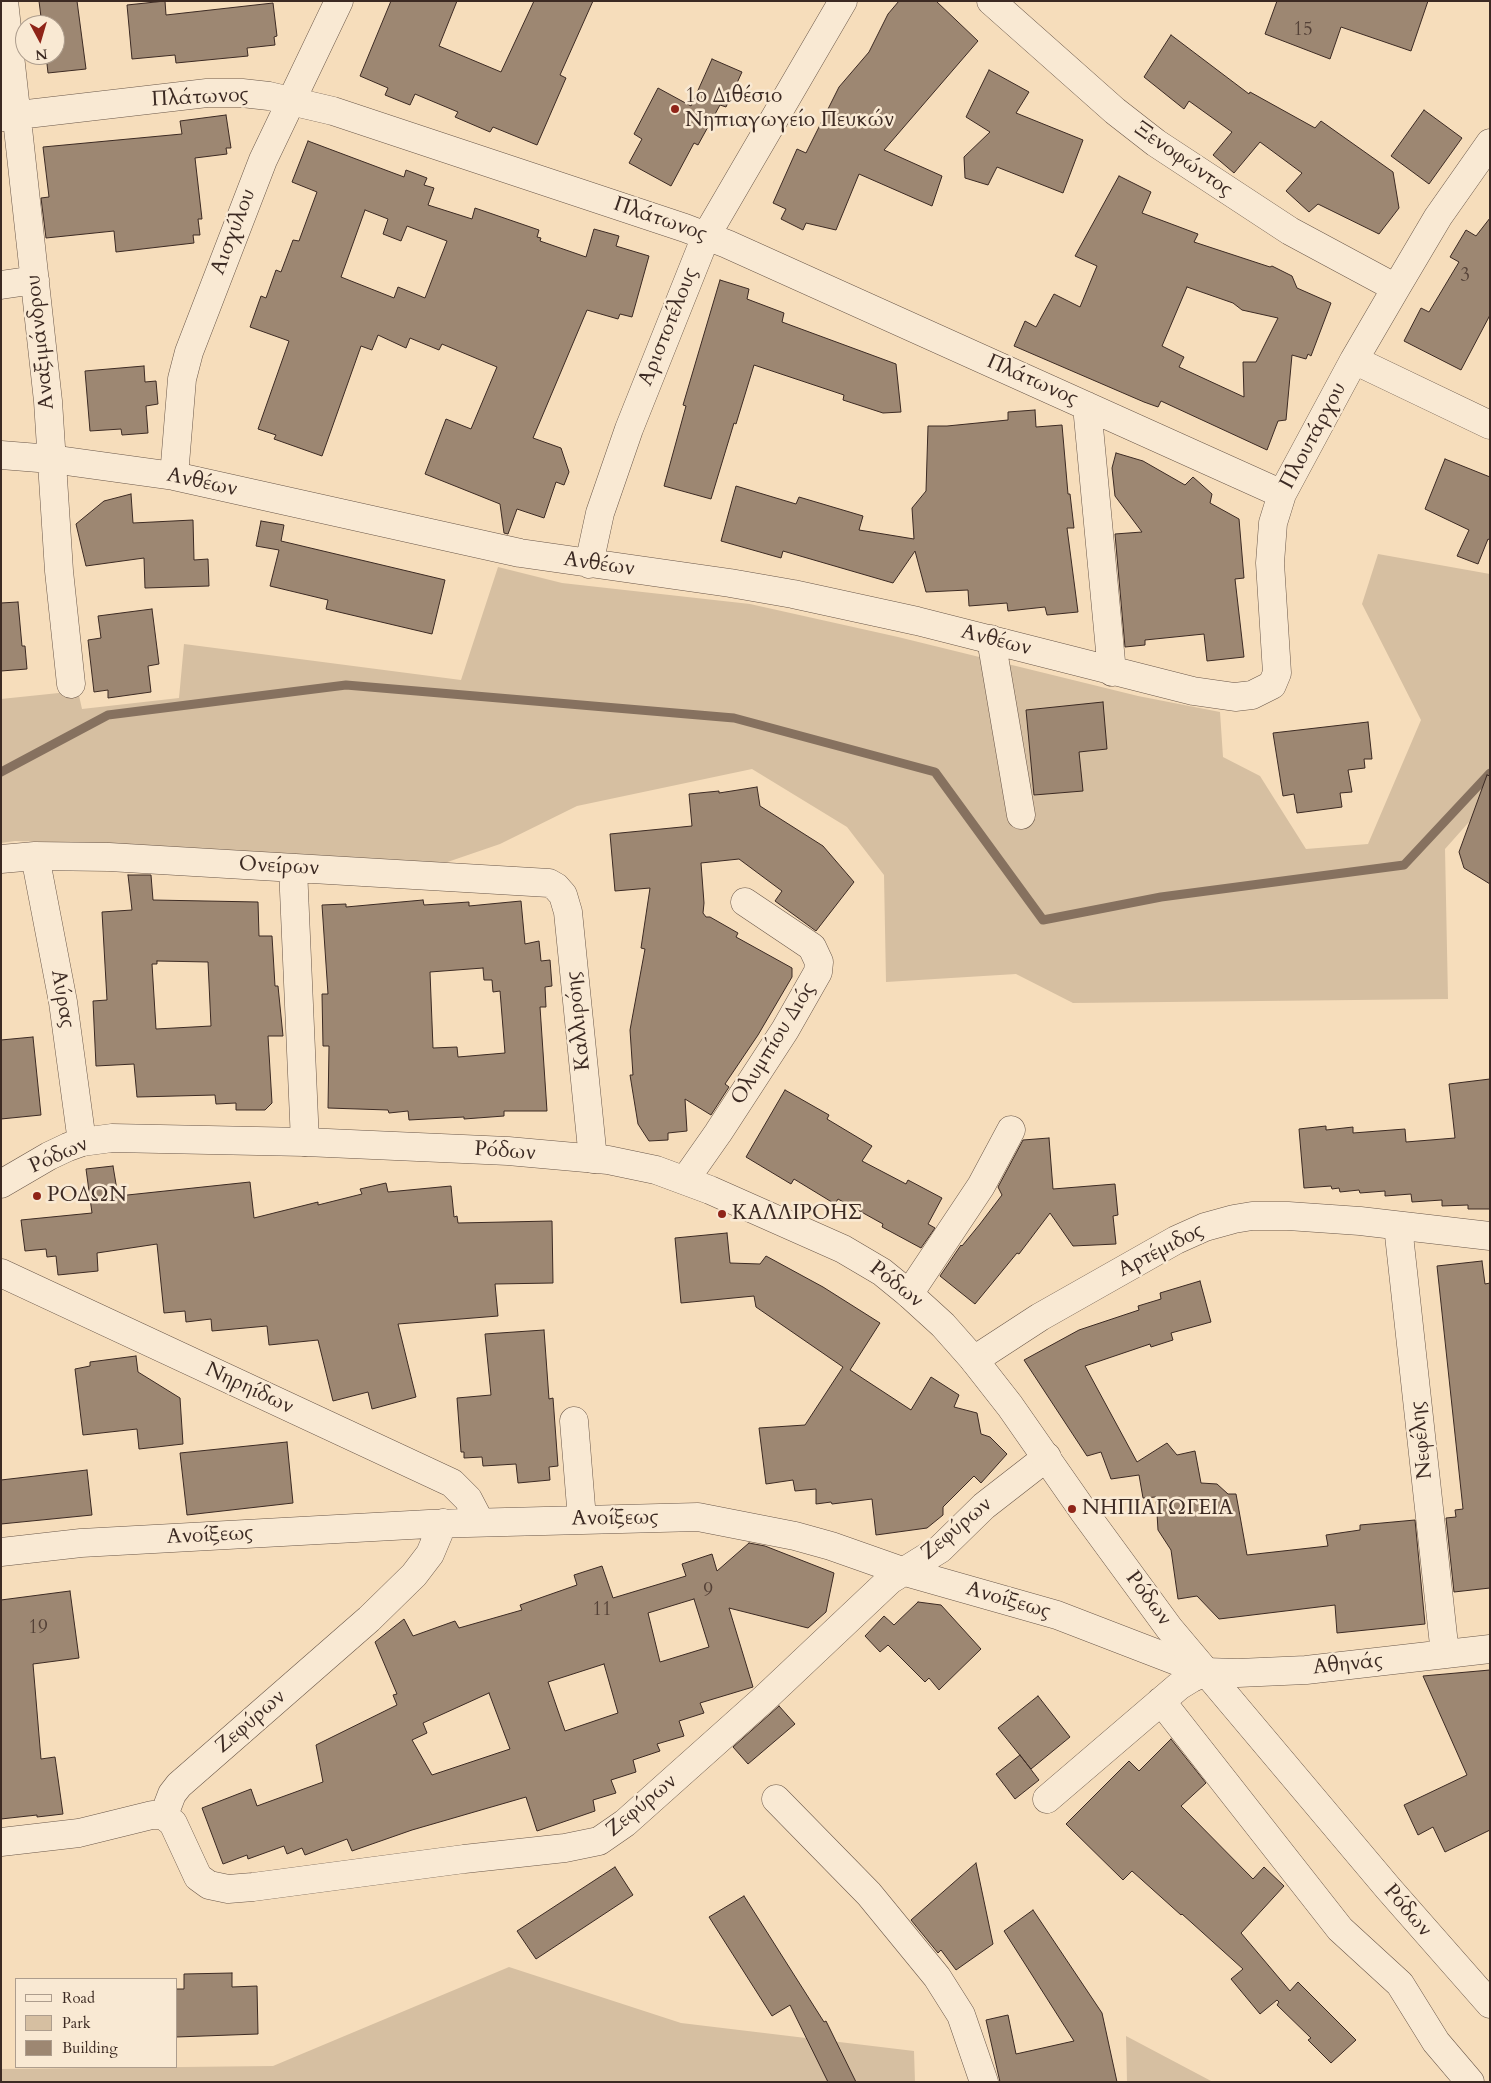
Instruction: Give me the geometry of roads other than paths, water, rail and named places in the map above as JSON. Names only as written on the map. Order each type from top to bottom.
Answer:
[{"type":"street","name":"Αναξιμάνδρου","points":[[4,1],[8,116],[35,280],[59,572],[71,684]]},
{"type":"street","name":"Αισχύλου","points":[[174,476],[182,379],[189,352],[243,209],[291,100],[339,1]]},
{"type":"street","name":"Αριστοτέλους","points":[[589,564],[600,513],[628,429],[706,236],[843,1]]},
{"type":"street","name":"Ξενοφώντος","points":[[992,1],[1108,106],[1156,143],[1290,232],[1396,288]]},
{"type":"street","name":"Πλάτωνος","points":[[8,116],[207,93],[242,93],[291,100],[404,134],[706,236],[795,274],[1282,494]]},
{"type":"street","name":"Πλουτάρχου","points":[[1193,691],[1222,696],[1247,696],[1263,691],[1275,682],[1278,668],[1270,593],[1270,563],[1273,522],[1282,494],[1354,360],[1438,217],[1490,143]]},
{"type":"street","points":[[1,285],[35,280]]},
{"type":"street","points":[[1354,360],[1490,425]]},
{"type":"street","points":[[1087,406],[1112,672]]},
{"type":"street","name":"Ανθέων","points":[[1,455],[51,459],[174,476],[458,540],[589,564],[730,583],[784,593],[991,639],[1112,672],[1193,691]]},
{"type":"street","points":[[991,639],[1021,814]]},
{"type":"street","name":"Ονείρων","points":[[1,859],[35,856],[109,857],[540,881],[556,887]]},
{"type":"street","name":"Αύρας","points":[[35,856],[63,1002],[82,1142]]},
{"type":"street","points":[[293,868],[305,1142]]},
{"type":"street","name":"Καλλιρόης","points":[[556,887],[565,900],[569,918],[594,1159]]},
{"type":"street","name":"Ολυμπίου Διός","points":[[685,1180],[770,1054],[804,1000],[818,972],[819,962],[812,948],[745,902]]},
{"type":"street","points":[[909,1294],[981,1186],[1011,1130]]},
{"type":"street","name":"Ρόδων","points":[[1,1184],[48,1156],[82,1142],[97,1139],[305,1142],[508,1152],[625,1163],[685,1180],[819,1236],[843,1249],[882,1272],[909,1294],[943,1326],[974,1360],[1142,1592],[1205,1672],[1388,1888],[1490,2004]]},
{"type":"street","name":"Αρτέμιδος","points":[[974,1360],[1040,1317],[1176,1240],[1205,1227],[1245,1217],[1273,1216],[1360,1221],[1490,1236]]},
{"type":"street","name":"Νεφέλης","points":[[1398,1226],[1445,1654]]},
{"type":"street","name":"Νηρηίδων","points":[[1,1273],[452,1483],[468,1499],[480,1522]]},
{"type":"street","points":[[574,1422],[582,1519]]},
{"type":"street","name":"Ζεφύρων","points":[[444,1523],[430,1554],[414,1575],[369,1619],[172,1794],[164,1815],[173,1823],[198,1878],[209,1885],[228,1889],[253,1888],[599,1842],[612,1834],[764,1698],[880,1589],[902,1571],[940,1549],[984,1506],[1046,1457]]},
{"type":"street","name":"Ανοίξεως","points":[[1,1552],[81,1543],[444,1523],[698,1518],[795,1536],[831,1546],[902,1571],[1057,1615],[1205,1672]]},
{"type":"street","name":"Αθηνάς","points":[[1205,1672],[1238,1673],[1298,1670],[1490,1649]]},
{"type":"street","points":[[1047,1799],[1161,1701],[1185,1682],[1205,1672]]},
{"type":"street","points":[[1161,1701],[1340,1929],[1400,1984],[1436,2042],[1470,2082]]},
{"type":"street","points":[[776,1799],[869,1894],[938,1976],[961,2015],[984,2082]]},
{"type":"street","points":[[1,1842],[79,1833],[152,1815],[164,1815]]},
{"type":"waterway","points":[[1,772],[108,715],[346,685],[734,718],[935,772],[1043,920],[1161,897],[1404,865],[1490,773]]},
{"type":"place","name":"1ο Διθέσιο Νηπιαγωγείο Πευκών","points":[[675,109]]},
{"type":"place","name":"ΡΟΔΩΝ","points":[[37,1196]]},
{"type":"place","name":"ΚΑΛΛΙΡΟΗΣ","points":[[722,1214]]},
{"type":"place","name":"ΝΗΠΙΑΓΩΓΕΙΑ","points":[[1072,1509]]}]
